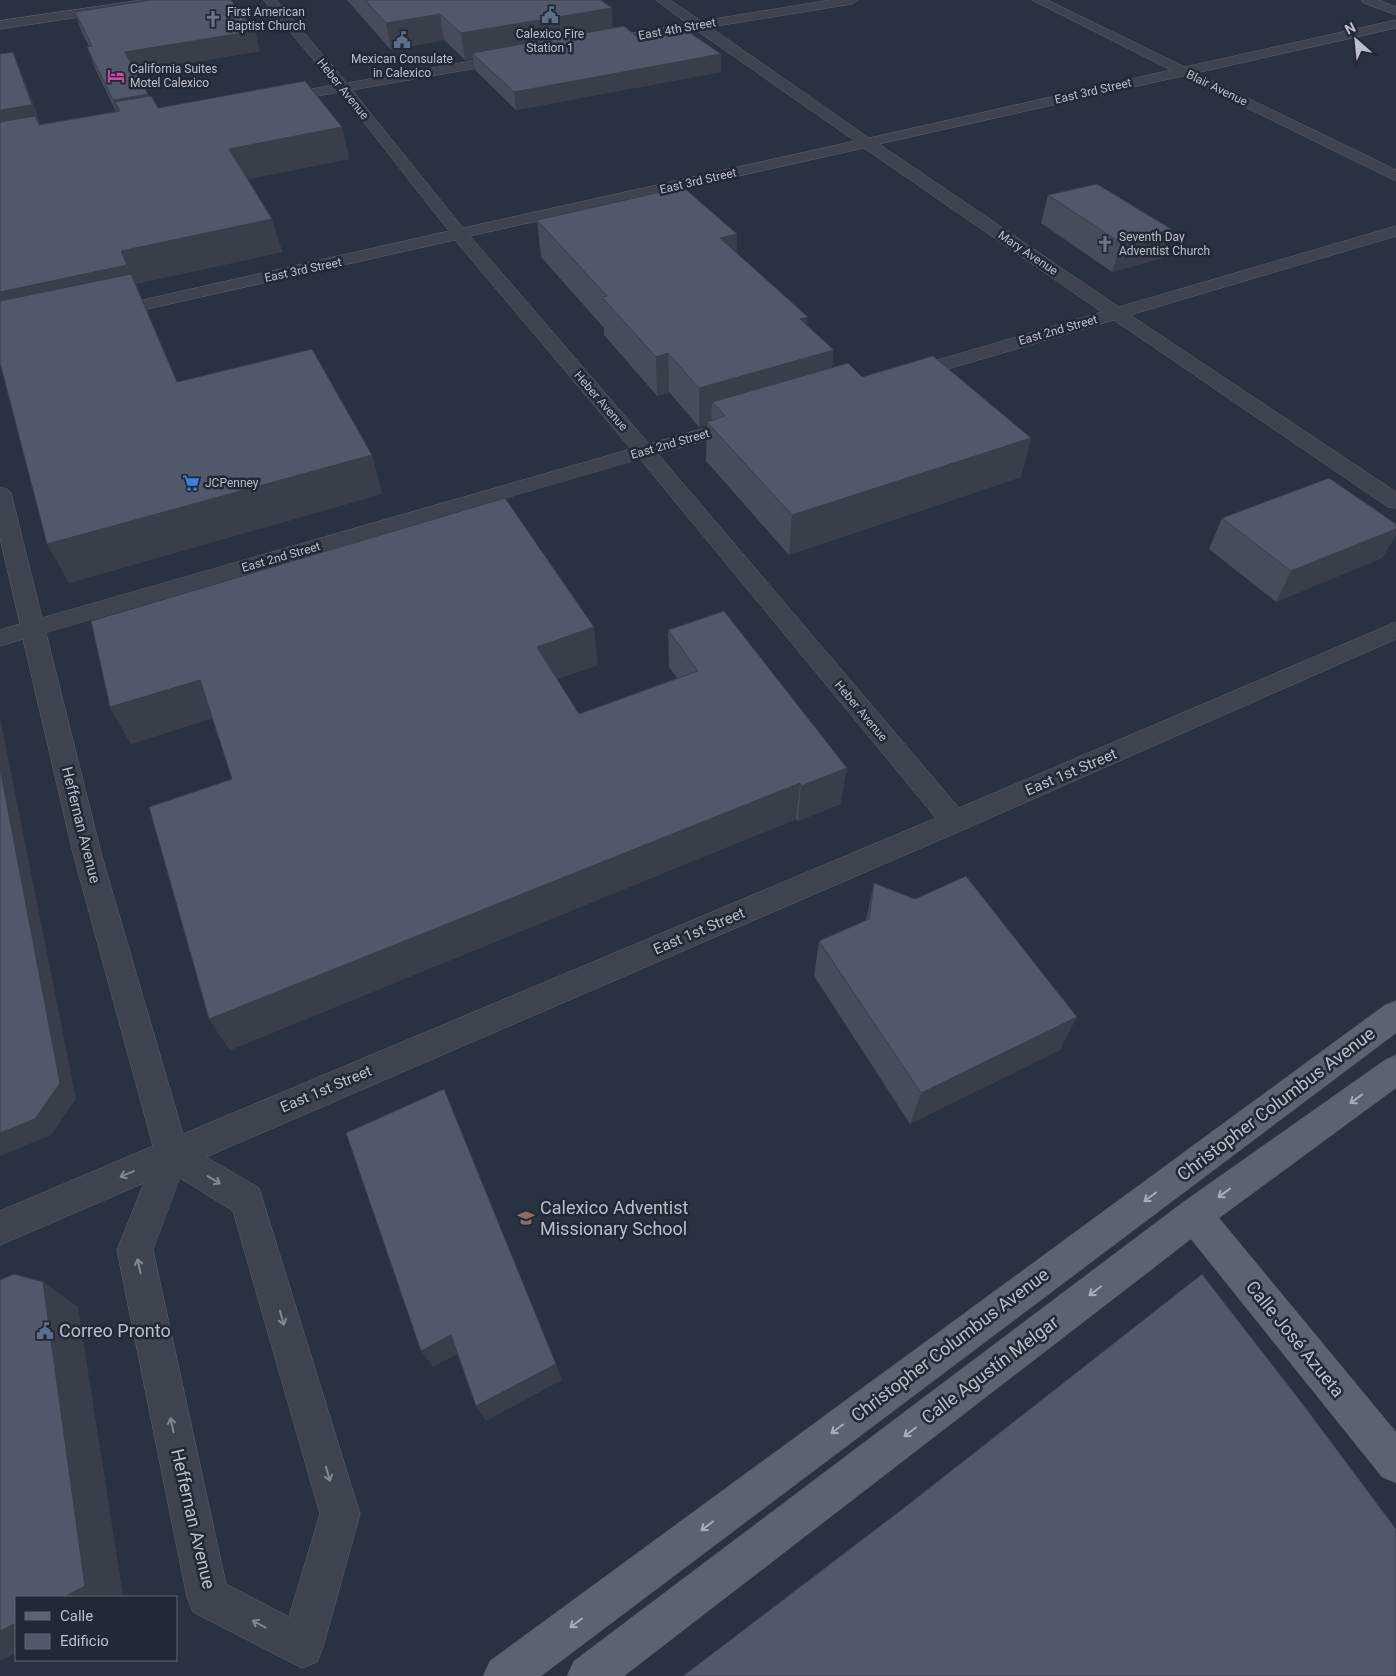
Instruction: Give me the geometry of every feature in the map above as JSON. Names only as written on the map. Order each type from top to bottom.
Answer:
[{"type":"main road","name":"Christopher Columbus Avenue","points":[[505,1676],[1396,1015]]},
{"type":"main road","name":"Calle Agustín Melgar","points":[[589,1676],[1194,1215],[1396,1070]]},
{"type":"main road","name":"Calle José Azueta","points":[[1194,1215],[1396,1463]]},
{"type":"street","points":[[0,25],[166,0]]},
{"type":"street","name":"Heber Avenue","points":[[270,0],[460,235],[645,452],[955,822]]},
{"type":"street","name":"Mary Avenue","points":[[662,0],[866,142],[1396,502]]},
{"type":"street","name":"East 4th Street","points":[[583,45],[698,24],[852,0]]},
{"type":"street","name":"Blair Avenue","points":[[1038,0],[1396,176]]},
{"type":"street","points":[[1368,0],[1396,11]]},
{"type":"street","name":"East 3rd Street","points":[[88,317],[1396,24]]},
{"type":"street","points":[[264,102],[525,55]]},
{"type":"street","name":"East 2nd Street","points":[[892,379],[1396,231]]},
{"type":"street","name":"East 2nd Street","points":[[0,638],[755,419]]},
{"type":"street","name":"Heffernan Avenue","points":[[0,493],[87,853],[172,1155],[135,1250],[208,1597],[302,1647],[340,1514],[247,1200],[172,1155]]},
{"type":"street","name":"East 1st Street","points":[[0,1228],[955,822],[1396,630]]},
{"type":"building","points":[[150,0],[231,0],[255,31],[125,52],[148,94],[113,100],[87,47],[92,46],[75,12]]},
{"type":"building","points":[[365,0],[601,0],[612,8],[461,33],[440,14],[386,23]]},
{"type":"building","points":[[624,26],[636,36],[683,28],[721,54],[514,92],[472,53]]},
{"type":"building","points":[[13,52],[32,105],[0,110],[0,54]]},
{"type":"building","points":[[305,81],[342,127],[229,149],[272,219],[121,251],[127,265],[0,292],[0,122],[35,116],[39,125],[120,111],[115,102],[151,96],[158,108]]},
{"type":"building","points":[[1097,184],[1171,229],[1121,243],[1048,195]]},
{"type":"building","points":[[683,187],[737,234],[720,238],[808,317],[800,319],[834,350],[699,388],[668,353],[656,357],[602,297],[607,296],[537,220]]},
{"type":"building","points":[[131,274],[177,382],[312,349],[372,455],[47,544],[0,363],[0,301]]},
{"type":"building","points":[[933,356],[1031,438],[792,515],[707,422],[725,416],[712,402],[848,363],[862,377]]},
{"type":"building","points":[[1329,478],[1396,524],[1396,529],[1291,571],[1222,518]]},
{"type":"building","points":[[505,498],[594,627],[537,647],[579,714],[698,671],[668,630],[724,611],[847,768],[801,786],[800,783],[209,1019],[149,807],[232,779],[200,680],[110,707],[91,621]]},
{"type":"building","points":[[0,768],[60,1083],[35,1119],[0,1133]]},
{"type":"building","points":[[966,876],[1077,1017],[921,1093],[819,941],[869,919],[874,883],[915,899]]},
{"type":"building","points":[[444,1089],[556,1364],[476,1406],[451,1335],[421,1351],[346,1133]]},
{"type":"building","points":[[14,1274],[43,1282],[85,1586],[66,1596],[15,1596],[15,1624],[0,1631],[0,1280]]},
{"type":"building","points":[[1202,1274],[1396,1529],[1396,1676],[683,1676],[905,1507]]},
{"type":"place","name":"Calexico Fire Station 1","points":[[550,15]]},
{"type":"place","name":"First American Baptist Church","points":[[213,19]]},
{"type":"place","name":"Mexican Consulate in Calexico","points":[[402,40]]},
{"type":"place","name":"California Suites Motel Calexico","points":[[116,76]]},
{"type":"place","name":"Seventh Day Adventist Church","points":[[1105,244]]},
{"type":"place","name":"JCPenney","points":[[191,483]]},
{"type":"place","name":"Calexico Adventist Missionary School","points":[[526,1218]]},
{"type":"place","name":"Correo Pronto","points":[[45,1331]]}]
